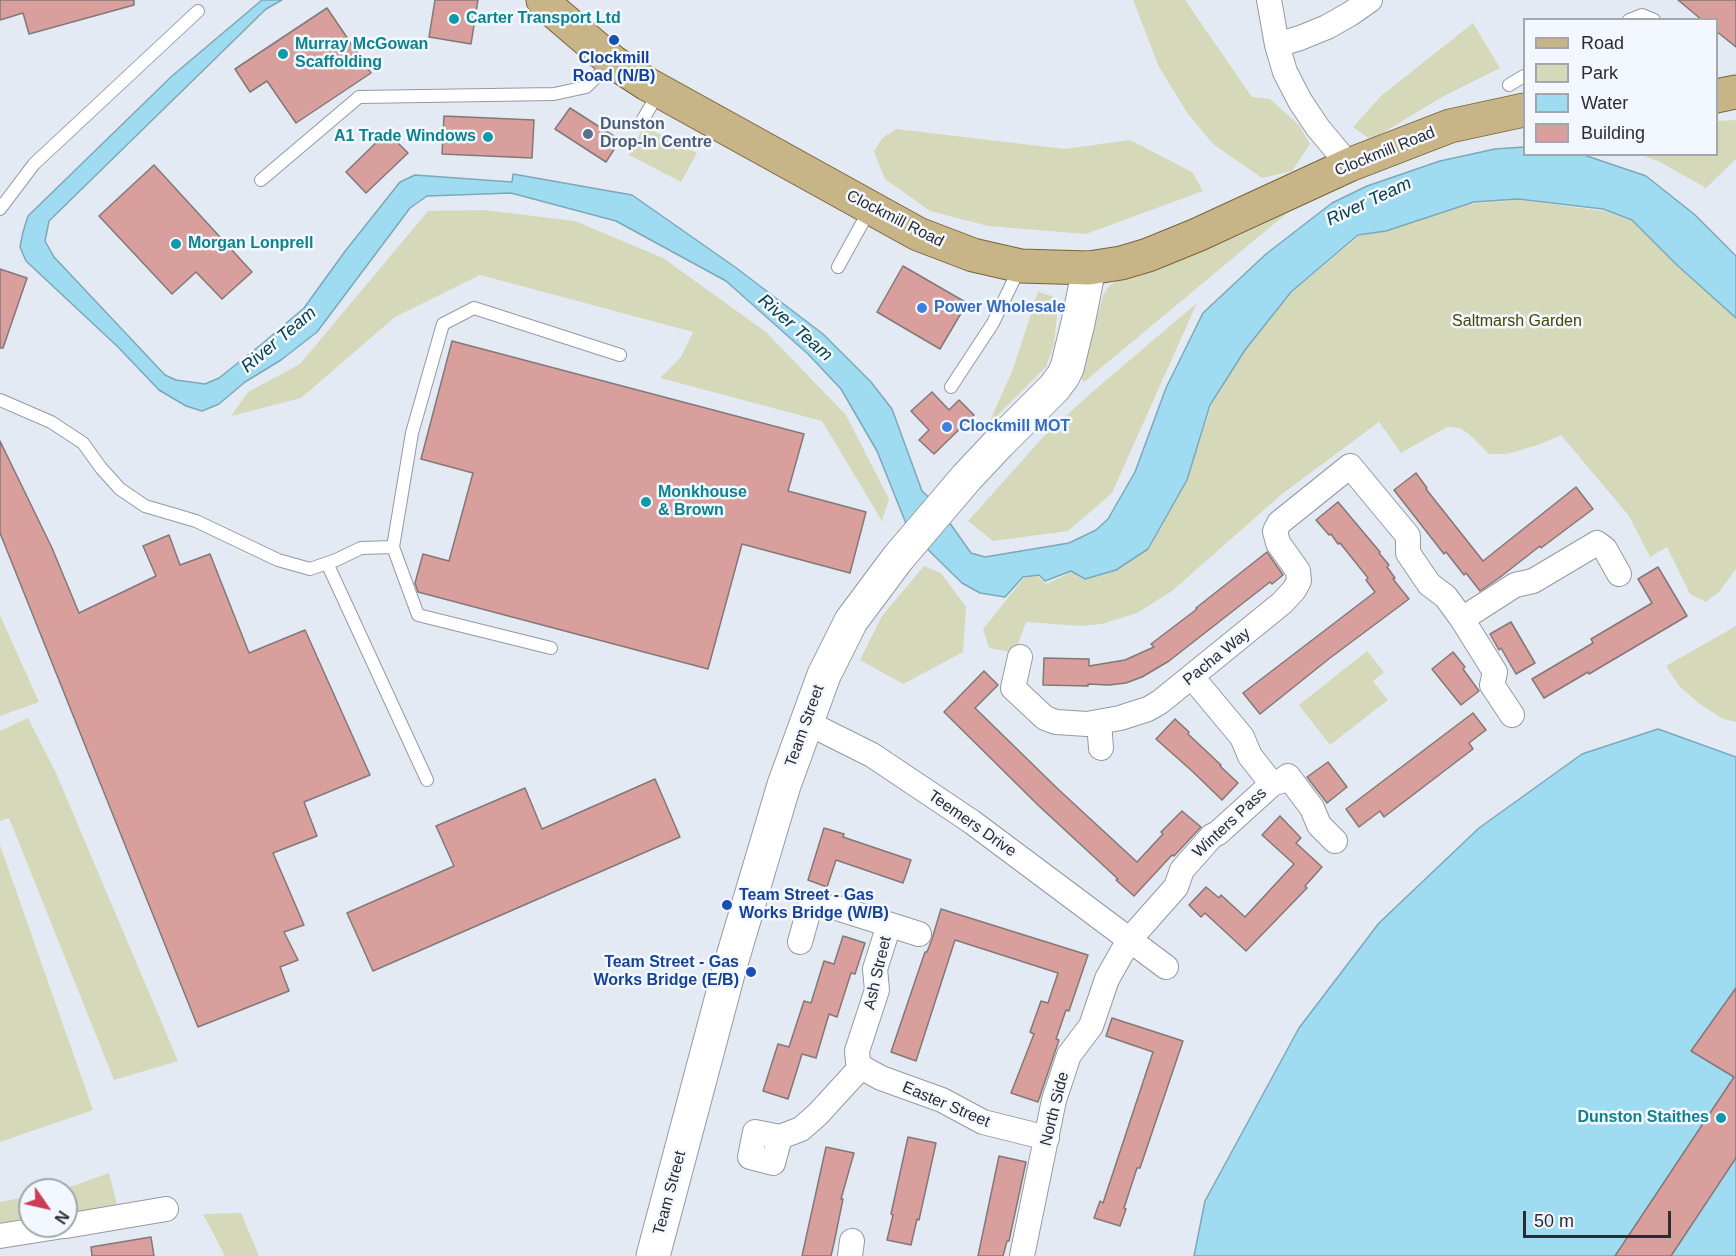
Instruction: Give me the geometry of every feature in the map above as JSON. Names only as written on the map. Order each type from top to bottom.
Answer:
[{"type":"main road","name":"Clockmill Road","points":[[543,0],[613,62],[660,91],[918,234],[945,246],[993,261],[1021,266],[1089,268],[1148,255],[1349,165],[1517,97]]},
{"type":"main road","points":[[1718,96],[1736,92]]},
{"type":"street","points":[[1269,0],[1277,45],[1285,72],[1300,101],[1318,128],[1349,165]]},
{"type":"street","points":[[1277,45],[1328,27],[1370,0]]},
{"type":"street","name":"Team Street","points":[[653,1256],[729,970],[784,785],[824,675],[851,621],[904,550],[967,477],[1059,382],[1067,368],[1089,268]]},
{"type":"street","name":"Pacha Way","points":[[1020,657],[1013,688],[1045,718],[1056,722],[1099,722],[1148,709],[1192,677],[1282,603],[1294,590],[1299,580],[1298,571],[1278,543],[1275,531],[1278,523],[1350,466],[1407,536],[1408,553],[1429,584],[1446,597],[1462,619]]},
{"type":"street","points":[[1512,715],[1492,685],[1495,672],[1462,619],[1515,585],[1533,581],[1597,543],[1605,549],[1619,574]]},
{"type":"street","points":[[1192,677],[1242,737],[1250,756],[1272,784]]},
{"type":"street","name":"Teemers Drive","points":[[806,722],[872,756],[972,822],[1166,967]]},
{"type":"street","points":[[1099,722],[1101,748]]},
{"type":"street","name":"Winters Pass","points":[[1129,940],[1176,887],[1182,870],[1212,836],[1272,784],[1288,776],[1312,808],[1319,825],[1335,841]]},
{"type":"street","name":"Ash Street","points":[[800,942],[810,906],[837,909],[919,934]]},
{"type":"street","name":"Ash Street","points":[[871,1073],[858,1062],[857,1051],[877,990],[875,969],[889,925]]},
{"type":"street","name":"North Side","points":[[1022,1256],[1054,1100],[1069,1055],[1091,1026],[1107,979],[1129,940]]},
{"type":"street","points":[[780,1137],[801,1129],[871,1073]]},
{"type":"street","name":"Easter Street","points":[[871,1073],[942,1100],[983,1122],[1047,1138]]},
{"type":"street","points":[[78,1224],[166,1209]]},
{"type":"street","points":[[0,1236],[18,1233]]},
{"type":"lane","points":[[0,209],[34,164],[198,11]]},
{"type":"lane","points":[[1634,18],[1642,15],[1649,18]]},
{"type":"lane","points":[[261,180],[359,97],[554,94],[586,87],[613,62]]},
{"type":"lane","points":[[1517,97],[1523,79]]},
{"type":"lane","points":[[642,121],[660,91]]},
{"type":"lane","points":[[838,267],[871,208]]},
{"type":"lane","points":[[951,387],[993,323],[1021,266]]},
{"type":"lane","points":[[551,648],[418,615],[393,547],[412,433],[443,324],[474,308],[620,355]]},
{"type":"lane","points":[[0,400],[51,422],[83,443],[120,489],[145,506],[196,521],[278,560],[310,569],[361,549],[393,547]]},
{"type":"lane","points":[[327,563],[427,780]]},
{"type":"green space","points":[[1133,0],[1185,0],[1252,97],[1270,99],[1299,125],[1310,144],[1292,171],[1262,178],[1213,144],[1188,114],[1159,67]]},
{"type":"green space","points":[[1473,23],[1500,68],[1442,97],[1371,140],[1353,127],[1381,96]]},
{"type":"green space","points":[[1736,120],[1736,159],[1706,188],[1658,161],[1643,156],[1718,156],[1718,121]]},
{"type":"green space","points":[[644,126],[697,153],[681,182],[629,155]]},
{"type":"green space","points":[[896,129],[1065,149],[1130,140],[1192,172],[1203,191],[1086,234],[988,226],[930,211],[885,179],[874,152],[882,138]]},
{"type":"green space","name":"Saltmarsh Garden","points":[[1519,200],[1604,211],[1635,222],[1678,267],[1736,318],[1736,569],[1719,592],[1706,602],[1690,594],[1667,547],[1650,557],[1629,516],[1561,435],[1507,454],[1489,454],[1460,428],[1447,427],[1401,453],[1379,422],[1282,494],[1172,591],[1137,613],[1102,624],[1081,626],[1026,622],[1015,653],[989,648],[983,629],[1023,579],[1036,575],[1046,584],[1072,572],[1083,580],[1116,570],[1149,549],[1187,480],[1212,404],[1243,352],[1291,293],[1359,236],[1477,203]]},
{"type":"green space","points":[[484,210],[575,221],[663,258],[766,332],[846,415],[889,499],[882,521],[822,421],[660,378],[681,357],[693,332],[480,275],[395,317],[301,398],[231,416],[248,392],[300,364],[428,211]]},
{"type":"green space","points":[[1287,213],[1084,382],[1080,377],[1103,295],[1109,286],[1118,280],[1134,277],[1236,237]]},
{"type":"green space","points":[[1038,292],[1052,296],[1058,306],[1054,344],[1046,367],[988,425],[1013,369]]},
{"type":"green space","points":[[1197,303],[1112,493],[1068,531],[993,541],[968,521],[1045,435]]},
{"type":"green space","points":[[924,566],[941,573],[966,607],[963,652],[903,684],[860,660],[882,616]]},
{"type":"green space","points":[[0,615],[39,702],[0,716]]},
{"type":"green space","points":[[1736,626],[1736,722],[1723,719],[1700,704],[1679,686],[1666,666]]},
{"type":"green space","points":[[1367,651],[1384,672],[1373,681],[1388,700],[1330,745],[1299,705]]},
{"type":"green space","points":[[28,718],[56,773],[178,1061],[114,1080],[9,818],[0,821],[0,731]]},
{"type":"green space","points":[[0,845],[93,1110],[0,1142]]},
{"type":"green space","points":[[109,1173],[118,1208],[78,1215],[78,1184]]},
{"type":"green space","points":[[18,1198],[18,1225],[0,1228],[0,1202]]},
{"type":"green space","points":[[241,1213],[259,1256],[225,1256],[203,1214]]},
{"type":"water","name":"River Team","points":[[262,0],[282,0],[266,9],[49,221],[45,241],[54,257],[165,375],[176,380],[205,384],[219,378],[263,343],[304,308],[400,182],[415,175],[512,182],[513,174],[632,195],[735,267],[823,334],[871,382],[892,409],[922,491],[937,505],[971,553],[985,557],[1069,543],[1096,530],[1108,519],[1135,472],[1166,388],[1203,313],[1266,254],[1332,203],[1367,186],[1440,161],[1495,149],[1523,147],[1523,156],[1587,156],[1646,176],[1694,214],[1736,256],[1736,318],[1678,266],[1632,220],[1603,209],[1518,199],[1474,202],[1386,231],[1358,235],[1291,292],[1245,350],[1210,405],[1187,480],[1148,549],[1116,570],[1085,579],[1071,571],[1045,581],[1039,575],[1023,577],[1005,597],[980,593],[962,583],[909,531],[877,451],[841,389],[808,354],[726,281],[616,221],[511,193],[427,196],[410,208],[317,332],[281,360],[245,382],[219,404],[202,411],[186,406],[159,390],[118,347],[26,261],[20,247],[28,216],[172,76]]},
{"type":"water","points":[[1658,729],[1736,757],[1736,1256],[1194,1256],[1205,1201],[1299,1028],[1379,923],[1479,828],[1582,754]]},
{"type":"building","points":[[0,0],[134,0],[134,5],[29,34],[23,13],[0,20]]},
{"type":"building","name":"Carter Transport Ltd","points":[[435,0],[478,0],[471,44],[429,37]]},
{"type":"building","points":[[1678,0],[1736,0],[1736,47],[1718,33],[1718,18],[1700,18]]},
{"type":"building","name":"Murray McGowan Scaffolding","points":[[327,8],[371,73],[296,123],[267,81],[250,92],[235,69]]},
{"type":"building","name":"Dunston Drop-In Centre","points":[[570,108],[620,140],[606,162],[555,129]]},
{"type":"building","name":"A1 Trade Windows","points":[[444,116],[534,120],[532,158],[442,154]]},
{"type":"building","points":[[387,132],[408,153],[366,193],[346,172]]},
{"type":"building","name":"Morgan Lonprell","points":[[154,165],[252,272],[222,299],[196,272],[172,294],[99,216]]},
{"type":"building","name":"Power Wholesale","points":[[903,266],[967,303],[940,349],[877,312]]},
{"type":"building","points":[[0,269],[27,278],[3,348],[0,348]]},
{"type":"building","name":"Monkhouse & Brown","points":[[452,341],[804,434],[788,491],[866,512],[850,573],[742,544],[708,669],[418,592],[415,583],[423,554],[449,561],[473,473],[421,459]]},
{"type":"building","name":"Clockmill MOT","points":[[932,392],[949,410],[959,400],[974,415],[934,454],[919,440],[929,430],[911,411]]},
{"type":"building","points":[[0,441],[52,548],[79,613],[156,576],[143,546],[169,535],[180,565],[210,554],[249,653],[305,630],[370,775],[304,802],[317,836],[273,853],[304,925],[284,932],[298,960],[280,967],[289,991],[198,1027],[0,533]]},
{"type":"building","points":[[1416,473],[1483,561],[1576,487],[1593,509],[1480,591],[1446,552],[1444,554],[1394,490]]},
{"type":"building","points":[[1338,502],[1380,552],[1389,565],[1387,567],[1395,578],[1393,579],[1409,599],[1260,714],[1243,693],[1375,592],[1366,580],[1368,578],[1340,543],[1338,544],[1316,520]]},
{"type":"building","points":[[1267,552],[1283,575],[1272,584],[1270,582],[1169,661],[1142,677],[1126,683],[1088,684],[1088,686],[1043,685],[1044,658],[1089,659],[1089,666],[1125,660],[1154,647],[1151,644]]},
{"type":"building","points":[[1658,567],[1687,616],[1544,698],[1532,679],[1593,643],[1591,639],[1652,603],[1638,579]]},
{"type":"building","points":[[1511,622],[1535,663],[1516,674],[1490,634]]},
{"type":"building","points":[[1453,652],[1479,691],[1461,705],[1432,669]]},
{"type":"building","points":[[984,671],[998,685],[975,708],[1137,862],[1163,834],[1161,832],[1182,811],[1201,827],[1134,896],[944,712]]},
{"type":"building","points":[[1473,713],[1486,730],[1469,743],[1473,749],[1384,817],[1380,811],[1359,827],[1346,809]]},
{"type":"building","points":[[1175,719],[1238,783],[1222,800],[1156,739]]},
{"type":"building","points":[[1328,762],[1347,787],[1327,803],[1307,777]]},
{"type":"building","points":[[655,779],[680,837],[373,971],[347,913],[454,866],[436,826],[525,788],[542,829]]},
{"type":"building","points":[[1280,816],[1301,838],[1296,843],[1322,867],[1305,886],[1307,888],[1246,951],[1205,913],[1201,917],[1189,905],[1206,887],[1219,898],[1221,895],[1245,917],[1294,864],[1262,835]]},
{"type":"building","points":[[824,828],[844,834],[843,837],[911,860],[903,883],[836,860],[827,887],[808,880]]},
{"type":"building","points":[[941,909],[1088,955],[1069,1011],[1066,1010],[1056,1039],[1059,1040],[1038,1102],[1011,1093],[1034,1034],[1030,1032],[1041,1001],[1048,1003],[1058,973],[955,940],[916,1061],[891,1052]]},
{"type":"building","points":[[843,936],[865,943],[855,974],[851,973],[837,1017],[829,1014],[816,1058],[802,1054],[788,1099],[763,1091],[778,1044],[789,1047],[804,1001],[811,1003],[824,961],[834,964]]},
{"type":"building","name":"Dunston Staithes","points":[[1736,988],[1736,1158],[1671,1256],[1615,1256],[1734,1077],[1691,1051]]},
{"type":"building","points":[[1112,1018],[1183,1041],[1140,1168],[1137,1168],[1120,1226],[1094,1218],[1100,1201],[1103,1203],[1153,1052],[1106,1036]]},
{"type":"building","points":[[908,1137],[936,1143],[919,1220],[917,1219],[911,1245],[887,1240]]},
{"type":"building","points":[[826,1147],[854,1153],[841,1199],[843,1199],[831,1256],[802,1256]]},
{"type":"building","points":[[999,1156],[1026,1162],[1009,1241],[1007,1241],[1003,1256],[978,1256]]},
{"type":"building","points":[[151,1237],[154,1256],[92,1256],[91,1247]]},
{"type":"place","name":"Carter Transport Ltd","points":[[454,19]]},
{"type":"place","name":"Clockmill Road (N/B)","points":[[614,40]]},
{"type":"place","name":"Murray McGowan Scaffolding","points":[[283,54]]},
{"type":"place","name":"Dunston Drop-In Centre","points":[[588,134]]},
{"type":"place","name":"A1 Trade Windows","points":[[488,137]]},
{"type":"place","name":"Morgan Lonprell","points":[[176,244]]},
{"type":"place","name":"Power Wholesale","points":[[922,308]]},
{"type":"place","name":"Clockmill MOT","points":[[947,427]]},
{"type":"place","name":"Monkhouse & Brown","points":[[646,502]]},
{"type":"place","name":"Team Street - Gas Works Bridge (W/B)","points":[[727,905]]},
{"type":"place","name":"Team Street - Gas Works Bridge (E/B)","points":[[751,972]]},
{"type":"place","name":"Dunston Staithes","points":[[1721,1118]]}]
